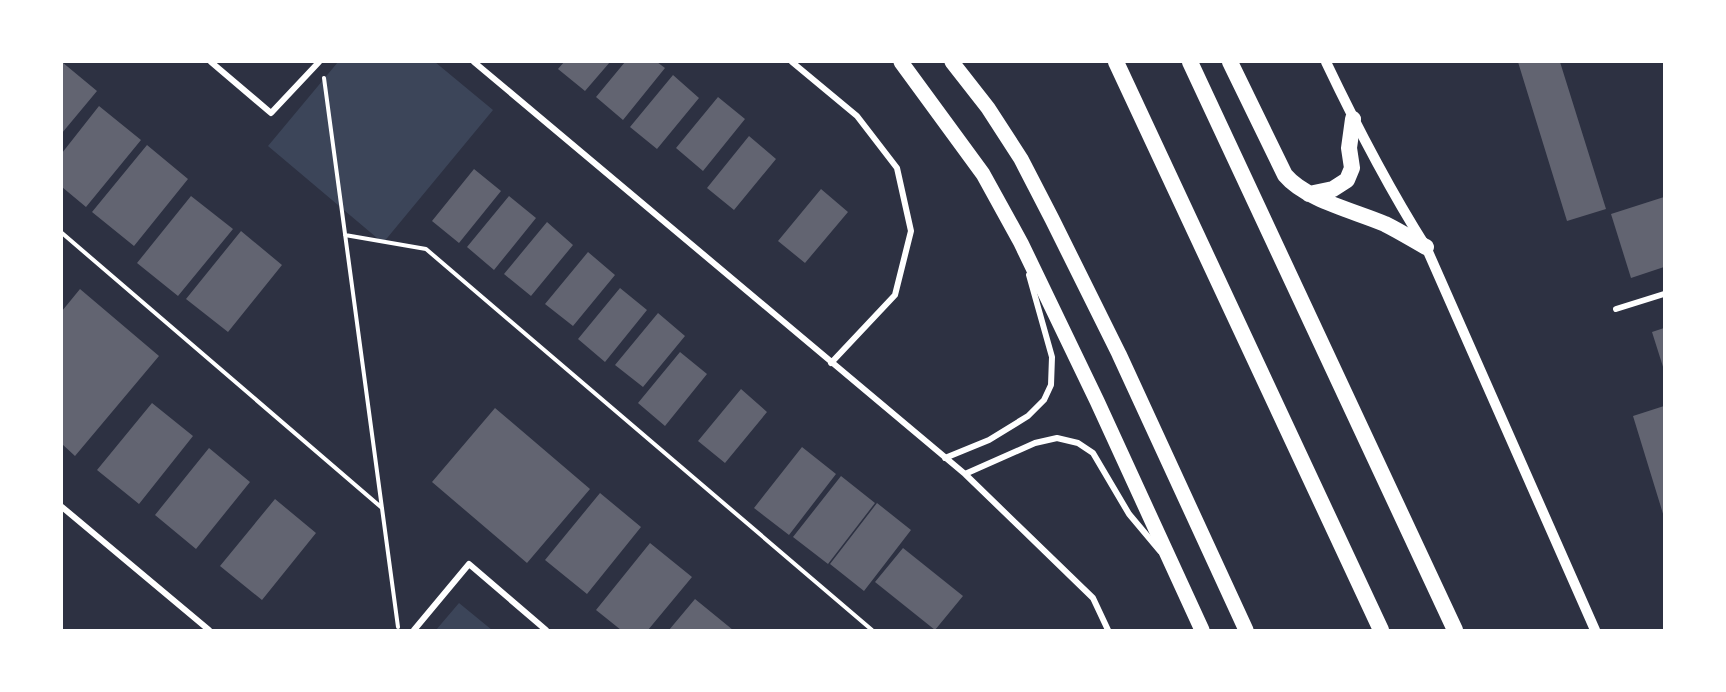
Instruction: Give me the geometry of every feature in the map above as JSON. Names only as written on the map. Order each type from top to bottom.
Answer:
[{"type":"highway","points":[[1116,62],[1381,630]]},
{"type":"highway","points":[[1190,62],[1455,630]]},
{"type":"highway","points":[[1230,62],[1285,175],[1292,183],[1308,194],[1390,227],[1426,247]]},
{"type":"highway","points":[[1308,194],[1333,189],[1347,180],[1352,168],[1349,148],[1353,118]]},
{"type":"main road","points":[[901,62],[983,174],[1020,243],[1097,401],[1202,630]]},
{"type":"main road","points":[[952,62],[994,116],[1052,219],[1119,354],[1246,630]]},
{"type":"street","points":[[211,62],[271,113],[319,62]]},
{"type":"street","points":[[474,62],[965,474],[1093,598],[1108,630]]},
{"type":"street","points":[[792,62],[857,116],[897,168],[911,231],[895,295],[831,363]]},
{"type":"street","points":[[1326,62],[1402,210],[1426,247],[1595,630]]},
{"type":"street","points":[[945,458],[988,440],[1028,416],[1044,400],[1051,385],[1052,357],[1020,243]]},
{"type":"street","points":[[1616,309],[1665,294]]},
{"type":"street","points":[[965,474],[1035,443],[1057,438],[1078,443],[1093,453],[1129,514],[1174,569]]},
{"type":"street","points":[[62,507],[209,630]]},
{"type":"street","points":[[414,630],[469,564],[546,630]]},
{"type":"path","points":[[323,73],[399,630]]},
{"type":"path","points":[[62,233],[382,508]]},
{"type":"path","points":[[345,235],[426,249],[872,630]]},
{"type":"shaded area","points":[[338,62],[435,62],[493,110],[383,243],[268,146]]},
{"type":"shaded area","points":[[459,603],[492,630],[436,630]]},
{"type":"building","points":[[62,62],[97,91],[62,133]]},
{"type":"building","points":[[564,62],[610,62],[585,91],[558,69]]},
{"type":"building","points":[[625,62],[657,62],[665,68],[623,120],[596,97]]},
{"type":"building","points":[[1518,62],[1560,62],[1606,209],[1567,221]]},
{"type":"building","points":[[673,75],[699,98],[657,149],[630,127]]},
{"type":"building","points":[[718,97],[745,119],[703,171],[676,148]]},
{"type":"building","points":[[99,106],[141,140],[86,207],[62,187],[62,153]]},
{"type":"building","points":[[749,136],[776,159],[734,210],[707,188]]},
{"type":"building","points":[[147,145],[188,179],[134,246],[92,212]]},
{"type":"building","points":[[474,169],[501,191],[459,243],[432,221]]},
{"type":"building","points":[[821,189],[848,212],[805,263],[778,241]]},
{"type":"building","points":[[191,196],[233,229],[178,296],[137,263]]},
{"type":"building","points":[[509,196],[536,218],[494,270],[467,247]]},
{"type":"building","points":[[1664,197],[1664,267],[1631,278],[1611,214]]},
{"type":"building","points":[[547,222],[573,245],[531,296],[504,274]]},
{"type":"building","points":[[241,231],[282,265],[228,332],[186,299]]},
{"type":"building","points":[[588,252],[615,275],[573,326],[545,304]]},
{"type":"building","points":[[620,288],[647,310],[605,362],[578,339]]},
{"type":"building","points":[[80,289],[159,356],[75,456],[62,444],[62,311]]},
{"type":"building","points":[[658,313],[685,336],[643,387],[615,365]]},
{"type":"building","points":[[1664,328],[1664,370],[1652,332]]},
{"type":"building","points":[[680,352],[707,374],[665,426],[638,403]]},
{"type":"building","points":[[741,389],[767,412],[725,463],[698,441]]},
{"type":"building","points":[[152,403],[193,436],[139,504],[97,470]]},
{"type":"building","points":[[1664,406],[1664,517],[1633,416]]},
{"type":"building","points":[[495,408],[590,489],[527,563],[432,482]]},
{"type":"building","points":[[802,447],[836,474],[789,535],[754,508]]},
{"type":"building","points":[[209,448],[250,482],[196,549],[155,515]]},
{"type":"building","points":[[841,476],[875,503],[828,564],[793,537]]},
{"type":"building","points":[[600,493],[641,527],[587,594],[545,560]]},
{"type":"building","points":[[275,499],[316,533],[262,600],[220,566]]},
{"type":"building","points":[[877,503],[911,530],[864,591],[830,564]]},
{"type":"building","points":[[650,543],[692,577],[648,630],[621,630],[596,610]]},
{"type":"building","points":[[903,548],[963,596],[935,630],[875,582]]},
{"type":"building","points":[[695,599],[733,630],[669,630]]}]
